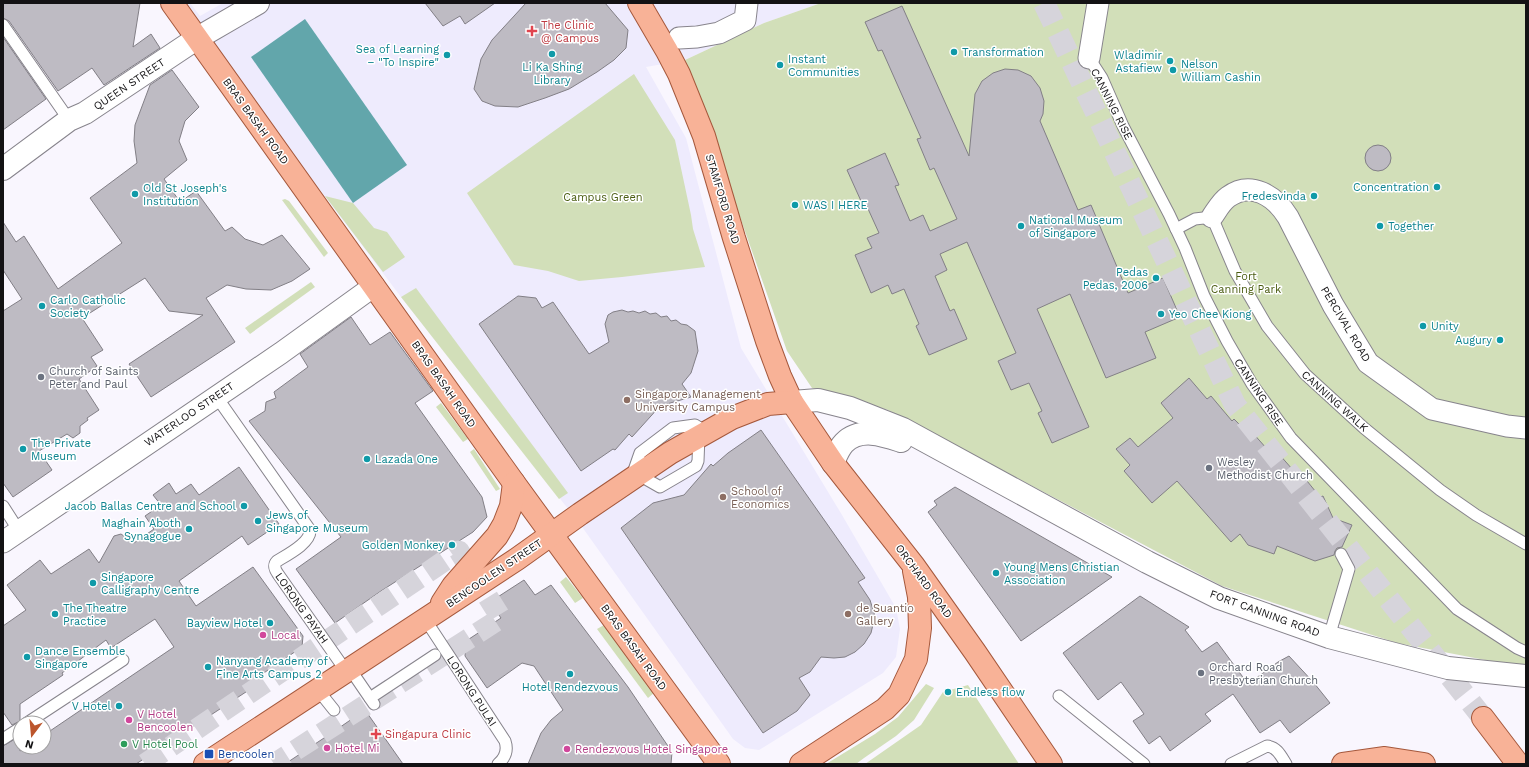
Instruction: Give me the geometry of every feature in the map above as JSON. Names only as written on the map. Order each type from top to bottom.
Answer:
[{"type":"main road","name":"BRAS BASAH ROAD","points":[[172,3],[196,39],[514,483],[719,764]]},
{"type":"main road","name":"QUEEN STREET","points":[[3,169],[69,120],[85,113],[196,39],[258,3]]},
{"type":"main road","name":"STAMFORD ROAD","points":[[639,3],[673,63],[689,96],[702,129],[767,341],[780,376],[792,402]]},
{"type":"main road","name":"FORT CANNING ROAD","points":[[792,402],[818,400],[850,408],[903,429],[1147,562],[1219,598],[1329,637],[1448,668],[1526,676]]},
{"type":"main road","name":"BENCOOLEN STREET","points":[[205,764],[517,559],[670,453],[732,418],[768,404],[792,402]]},
{"type":"main road","name":"ORCHARD ROAD","points":[[792,402],[833,462],[914,566],[975,652],[1051,764]]},
{"type":"main road","name":"FORT CANNING ROAD","points":[[833,462],[843,443],[854,436],[869,433],[884,435],[959,460]]},
{"type":"main road","points":[[431,615],[453,586],[497,536],[504,524],[510,506],[514,483]]},
{"type":"main road","points":[[800,764],[885,709],[898,695],[916,659],[920,628],[919,596],[914,566]]},
{"type":"main road","points":[[1483,718],[1518,764]]},
{"type":"main road","points":[[1343,764],[1385,758],[1424,764]]},
{"type":"street","points":[[679,38],[697,37],[718,33],[745,20],[747,3]]},
{"type":"street","points":[[1089,58],[1098,3]]},
{"type":"street","name":"PERCIVAL ROAD","points":[[1212,217],[1219,206],[1228,198],[1239,192],[1251,189],[1272,198],[1282,206],[1333,305],[1368,363],[1432,409],[1508,426],[1526,428]]},
{"type":"street","name":"WATERLOO STREET","points":[[11,536],[279,354],[374,286]]},
{"type":"lane","points":[[3,25],[69,120]]},
{"type":"lane","name":"CANNING RISE","points":[[1089,58],[1102,78],[1123,126],[1176,229],[1204,296],[1227,341],[1252,384],[1291,438],[1457,609],[1517,648],[1526,652]]},
{"type":"lane","points":[[1176,229],[1195,219],[1212,217]]},
{"type":"lane","name":"CANNING WALK","points":[[1212,217],[1235,271],[1267,326],[1305,374],[1364,428],[1440,490],[1476,515],[1526,544]]},
{"type":"lane","name":"LORONG PAYAH","points":[[216,396],[310,530],[310,535],[306,542],[277,561],[275,563],[275,568],[348,670]]},
{"type":"lane","points":[[3,506],[11,536]]},
{"type":"lane","points":[[1329,637],[1349,569],[1341,554]]},
{"type":"lane","name":"LORONG PULAI","points":[[431,615],[505,742],[507,747],[506,753],[498,764]]},
{"type":"lane","points":[[348,670],[372,701],[436,655]]},
{"type":"lane","points":[[39,715],[123,660]]},
{"type":"lane","points":[[318,690],[334,710]]},
{"type":"lane","points":[[1059,696],[1144,764]]},
{"type":"lane","points":[[3,739],[12,733]]},
{"type":"lane","points":[[1231,764],[1267,746],[1272,746],[1278,751],[1286,764]]},
{"type":"shaded area","name":"Singapore Management University Campus","points":[[179,3],[190,3],[200,16],[223,3],[821,3],[764,23],[685,60],[646,67],[686,138],[741,348],[842,515],[896,608],[900,629],[896,657],[883,673],[759,750],[745,748],[733,739],[580,524],[401,297]]},
{"type":"green space","name":"Fort Canning Park","points":[[821,3],[1526,3],[1526,665],[1506,664],[1397,643],[1222,586],[888,410],[812,388],[787,351],[685,60],[764,23]]},
{"type":"green space","name":"Campus Green","points":[[634,74],[675,140],[693,229],[705,267],[579,281],[548,271],[514,265],[467,193]]},
{"type":"green space","points":[[325,196],[353,203],[374,228],[387,232],[405,257],[383,272]]},
{"type":"green space","points":[[285,199],[289,201],[328,253],[324,257],[282,200]]},
{"type":"green space","points":[[311,282],[315,287],[250,334],[245,328]]},
{"type":"green space","points":[[416,288],[568,493],[559,499],[401,297]]},
{"type":"green space","points":[[441,403],[468,439],[463,442],[436,407]]},
{"type":"green space","points":[[474,449],[500,489],[496,491],[470,452]]},
{"type":"green space","points":[[566,577],[583,598],[575,603],[560,582]]},
{"type":"green space","points":[[604,625],[655,692],[648,698],[597,629]]},
{"type":"green space","points":[[926,684],[934,688],[914,720],[896,736],[856,764],[826,764],[875,734],[898,717]]},
{"type":"green space","points":[[968,685],[1019,764],[865,764],[921,725],[943,692]]},
{"type":"water","points":[[305,19],[407,165],[353,203],[251,57]]},
{"type":"building","points":[[3,3],[140,3],[133,47],[151,34],[160,48],[104,85],[92,68],[58,91],[9,21],[3,18]]},
{"type":"building","points":[[425,3],[495,3],[465,24],[460,16],[443,26]]},
{"type":"building","name":"Li Ka Shing Library","points":[[526,3],[605,3],[628,30],[626,48],[614,60],[597,72],[569,89],[545,98],[518,107],[495,106],[482,101],[474,89],[481,59],[492,40]]},
{"type":"building","name":"National Museum of Singapore","points":[[902,6],[969,156],[975,94],[982,81],[993,73],[1005,69],[1018,70],[1031,76],[1040,88],[1044,101],[1043,114],[1040,121],[1078,210],[1091,205],[1128,293],[1163,278],[1180,317],[1145,332],[1156,358],[1106,378],[1070,294],[1037,309],[1089,427],[1052,443],[1038,413],[1042,411],[1029,383],[1011,390],[998,361],[1016,353],[967,242],[940,254],[947,270],[935,276],[950,311],[954,309],[967,339],[929,355],[916,326],[919,324],[904,289],[892,294],[888,285],[871,293],[855,255],[872,248],[867,238],[879,233],[864,200],[861,201],[847,170],[885,153],[899,185],[895,186],[910,221],[923,215],[930,231],[957,219],[934,168],[930,170],[917,139],[921,138],[882,50],[878,51],[865,22]]},
{"type":"building","points":[[3,37],[46,99],[3,130]]},
{"type":"building","points":[[172,70],[199,107],[185,121],[179,141],[187,160],[164,179],[180,202],[196,191],[225,231],[232,227],[245,239],[263,245],[282,235],[310,269],[292,281],[271,290],[246,289],[227,285],[206,298],[235,342],[151,397],[129,364],[203,315],[169,311],[145,278],[82,318],[103,350],[91,357],[97,366],[79,379],[99,410],[87,418],[88,420],[80,426],[80,433],[73,438],[67,434],[39,451],[52,470],[13,497],[3,483],[3,311],[22,299],[3,270],[3,222],[16,242],[24,236],[58,289],[122,243],[90,198],[137,163],[134,141],[135,125],[150,85]]},
{"type":"building","points":[[1378,145],[1387,149],[1391,158],[1387,167],[1378,171],[1369,167],[1365,158],[1369,149]]},
{"type":"building","points":[[518,296],[536,298],[542,308],[553,302],[589,354],[609,342],[605,324],[608,315],[613,312],[622,310],[639,313],[645,311],[650,314],[656,313],[661,317],[667,316],[671,321],[676,320],[681,324],[687,325],[695,331],[698,351],[691,373],[682,384],[691,397],[660,406],[632,437],[629,434],[615,450],[613,449],[581,471],[479,324]]},
{"type":"building","name":"Lazada One","points":[[351,317],[370,345],[390,332],[433,391],[415,403],[482,497],[487,517],[473,532],[381,591],[335,623],[296,569],[341,537],[249,421],[265,411],[266,402],[276,398],[274,392],[308,367],[300,354]]},
{"type":"building","name":"Wesley Methodist Church","points":[[1189,378],[1207,399],[1211,396],[1232,421],[1234,419],[1241,426],[1244,423],[1267,449],[1271,445],[1300,478],[1303,476],[1320,497],[1323,496],[1333,518],[1352,525],[1342,547],[1337,548],[1334,555],[1315,561],[1277,546],[1274,554],[1248,545],[1240,534],[1231,542],[1177,481],[1152,503],[1124,471],[1130,465],[1116,449],[1130,438],[1138,447],[1173,418],[1161,403]]},
{"type":"building","points":[[761,430],[865,578],[858,582],[870,600],[875,616],[871,633],[864,644],[855,652],[845,657],[821,657],[810,672],[799,678],[810,695],[797,711],[763,733],[621,528],[653,503],[684,495],[711,464],[713,466],[728,453]]},
{"type":"building","points":[[239,467],[279,524],[248,545],[242,536],[179,581],[196,606],[253,567],[303,636],[302,647],[249,683],[252,688],[136,764],[3,764],[3,746],[12,741],[12,755],[52,755],[52,730],[174,647],[155,619],[111,648],[106,640],[62,673],[63,675],[20,704],[20,715],[12,715],[12,725],[3,712],[3,626],[26,610],[7,585],[40,560],[51,574],[89,549],[99,563],[114,536],[121,534],[134,543],[154,529],[145,516],[161,505],[153,495],[169,483],[176,494],[191,484],[199,495]]},
{"type":"building","name":"Young Mens Christian Association","points":[[955,487],[1112,577],[1021,641],[928,512],[937,505],[934,501]]},
{"type":"building","name":"Hotel Rendezvous","points":[[524,580],[535,595],[551,585],[628,687],[672,752],[671,764],[528,764],[541,733],[551,720],[563,710],[534,666],[522,663],[487,688],[465,656],[466,641],[501,618],[490,602]]},
{"type":"building","name":"Orchard Road Presbyterian Church","points":[[1140,596],[1189,627],[1185,630],[1202,652],[1217,642],[1248,684],[1278,662],[1289,656],[1330,703],[1290,733],[1280,720],[1260,733],[1233,694],[1205,714],[1211,721],[1170,751],[1160,736],[1149,744],[1133,721],[1144,714],[1121,682],[1098,700],[1063,653]]},
{"type":"building","points":[[365,710],[403,764],[285,764],[333,732]]},
{"type":"tunnel","points":[[1044,3],[1235,405],[1483,718]]},
{"type":"tunnel","points":[[145,764],[459,551],[501,618],[274,764]]},
{"type":"place","name":"The Clinic @ Campus","points":[[532,31]]},
{"type":"place","name":"Transformation","points":[[954,52]]},
{"type":"place","name":"Li Ka Shing Library","points":[[552,54]]},
{"type":"place","name":"Sea of Learning – \"To Inspire\"","points":[[447,55]]},
{"type":"place","name":"Wladimir Astafiew","points":[[1170,61]]},
{"type":"place","name":"Instant Communities","points":[[780,65]]},
{"type":"place","name":"Nelson William Cashin","points":[[1173,70]]},
{"type":"place","name":"Concentration","points":[[1437,187]]},
{"type":"place","name":"Old St Joseph's Institution","points":[[135,194]]},
{"type":"place","name":"Fredesvinda","points":[[1314,196]]},
{"type":"place","name":"WAS I HERE","points":[[795,205]]},
{"type":"place","name":"National Museum of Singapore","points":[[1021,226]]},
{"type":"place","name":"Together","points":[[1380,226]]},
{"type":"place","name":"Pedas Pedas, 2006","points":[[1156,278]]},
{"type":"place","name":"Carlo Catholic Society","points":[[42,306]]},
{"type":"place","name":"Yeo Chee Kiong","points":[[1161,314]]},
{"type":"place","name":"Unity","points":[[1423,326]]},
{"type":"place","name":"Augury","points":[[1500,340]]},
{"type":"place","name":"Church of Saints Peter and Paul","points":[[41,377]]},
{"type":"place","name":"Singapore Management University Campus","points":[[627,400]]},
{"type":"place","name":"The Private Museum","points":[[23,449]]},
{"type":"place","name":"Lazada One","points":[[367,459]]},
{"type":"place","name":"Wesley Methodist Church","points":[[1209,468]]},
{"type":"place","name":"School of Economics","points":[[723,497]]},
{"type":"place","name":"Jacob Ballas Centre and School","points":[[244,506]]},
{"type":"place","name":"Jews of Singapore Museum","points":[[258,521]]},
{"type":"place","name":"Maghain Aboth Synagogue","points":[[189,529]]},
{"type":"place","name":"Golden Monkey","points":[[452,545]]},
{"type":"place","name":"Young Mens Christian Association","points":[[996,573]]},
{"type":"place","name":"Singapore Calligraphy Centre","points":[[93,583]]},
{"type":"place","name":"The Theatre Practice","points":[[55,614]]},
{"type":"place","name":"de Suantio Gallery","points":[[848,614]]},
{"type":"place","name":"Bayview Hotel","points":[[270,623]]},
{"type":"place","name":"Local","points":[[263,635]]},
{"type":"place","name":"Dance Ensemble Singapore","points":[[27,657]]},
{"type":"place","name":"Nanyang Academy of Fine Arts Campus 2","points":[[208,667]]},
{"type":"place","name":"Orchard Road Presbyterian Church","points":[[1201,673]]},
{"type":"place","name":"Hotel Rendezvous","points":[[570,674]]},
{"type":"place","name":"Endless flow","points":[[948,692]]},
{"type":"place","name":"V Hotel","points":[[119,706]]},
{"type":"place","name":"V Hotel Bencoolen","points":[[129,720]]},
{"type":"place","name":"Singapura Clinic","points":[[376,734]]},
{"type":"place","name":"V Hotel Pool","points":[[124,744]]},
{"type":"place","name":"Hotel Mi","points":[[327,748]]},
{"type":"place","name":"Rendezvous Hotel Singapore","points":[[567,749]]},
{"type":"place","name":"Bencoolen","points":[[209,754]]}]
